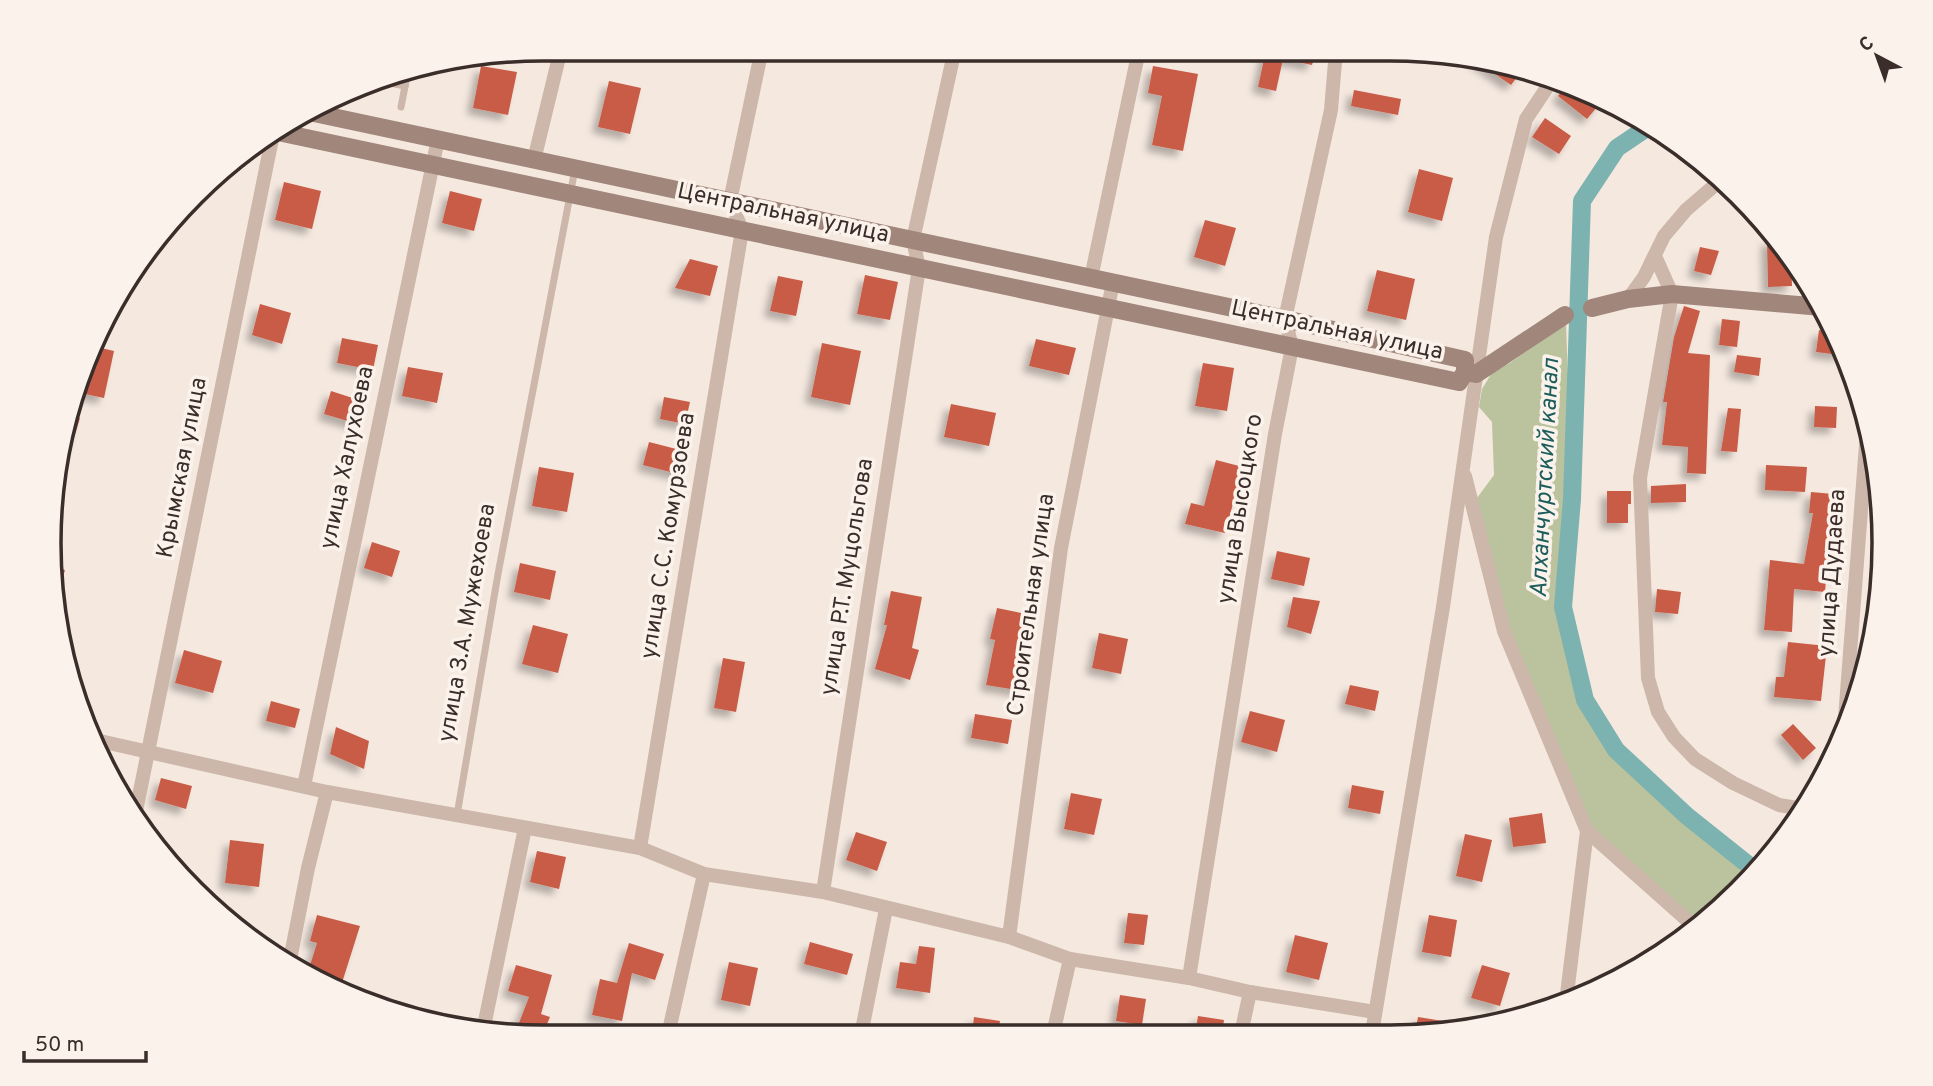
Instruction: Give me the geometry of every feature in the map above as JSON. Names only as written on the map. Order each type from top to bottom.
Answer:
[{"type":"street","points":[[534,160],[558,61]]},
{"type":"street","points":[[742,230],[730,201],[759,61]]},
{"type":"street","points":[[919,268],[913,240],[953,61]]},
{"type":"street","points":[[1091,278],[1137,61]]},
{"type":"street","name":"улица Высоцкого","points":[[1189,978],[1273,448],[1292,347],[1285,319],[1331,110],[1335,61]]},
{"type":"street","points":[[1373,1025],[1464,469],[1470,373],[1499,223],[1526,119],[1547,88]]},
{"type":"street","name":"Центральная улица","points":[[286,135],[1459,382],[1470,373],[1465,360],[1285,319],[323,115]]},
{"type":"street","name":"улица Халухоева","points":[[304,786],[438,139]]},
{"type":"street","name":"Крымская улица","points":[[138,804],[273,144]]},
{"type":"street","points":[[1628,299],[1656,256],[1664,236],[1686,210],[1713,186]]},
{"type":"street","name":"улица С.С. Комурзоева","points":[[640,848],[742,230]]},
{"type":"street","points":[[1656,256],[1672,294],[1640,478],[1648,678],[1658,712],[1674,737],[1695,759],[1733,783],[1779,805],[1793,807]]},
{"type":"street","name":"улица Р.Т. Муцольгова","points":[[823,892],[919,268]]},
{"type":"street","name":"Строительная улица","points":[[1009,937],[1061,548],[1113,282]]},
{"type":"street","points":[[1592,308],[1628,299],[1672,294],[1809,306]]},
{"type":"street","points":[[1470,373],[1565,316]]},
{"type":"street","name":"улица Дудаева","points":[[1847,695],[1865,463]]},
{"type":"street","points":[[1464,469],[1504,631],[1587,831],[1688,921]]},
{"type":"street","points":[[105,743],[327,792],[640,848],[704,874],[823,892],[1009,937],[1070,959],[1375,1012]]},
{"type":"street","points":[[291,954],[308,868],[327,792]]},
{"type":"street","points":[[485,1021],[525,828]]},
{"type":"street","points":[[1567,990],[1587,831]]},
{"type":"street","points":[[670,1025],[704,874]]},
{"type":"street","points":[[862,1025],[886,909]]},
{"type":"street","points":[[1055,1025],[1070,959]]},
{"type":"street","points":[[1243,1025],[1250,992]]},
{"type":"lane","points":[[401,107],[406,82]]},
{"type":"lane","points":[[397,84],[405,86]]},
{"type":"lane","name":"улица З.А. Мужехоева","points":[[457,815],[498,574],[575,169]]},
{"type":"green space","points":[[1566,324],[1572,499],[1563,607],[1585,700],[1616,750],[1687,816],[1748,865],[1731,884],[1688,921],[1587,831],[1504,631],[1477,498],[1494,475],[1492,422],[1479,407],[1482,389],[1493,371],[1510,363]]},
{"type":"building","points":[[1264,61],[1283,61],[1276,91],[1258,87]]},
{"type":"building","points":[[1293,61],[1313,61],[1312,65]]},
{"type":"building","points":[[481,66],[517,72],[508,115],[473,108]]},
{"type":"building","points":[[1153,66],[1198,74],[1183,151],[1152,145],[1162,96],[1148,93]]},
{"type":"building","points":[[1494,73],[1516,78],[1511,85]]},
{"type":"building","points":[[609,81],[641,88],[630,134],[598,127]]},
{"type":"building","points":[[1354,90],[1401,99],[1398,115],[1351,106]]},
{"type":"building","points":[[1560,93],[1596,108],[1587,119],[1558,96]]},
{"type":"building","points":[[1545,118],[1571,136],[1559,154],[1532,137]]},
{"type":"building","points":[[1419,169],[1453,178],[1442,221],[1408,212]]},
{"type":"building","points":[[284,182],[321,191],[312,229],[275,220]]},
{"type":"building","points":[[450,191],[482,199],[474,231],[442,223]]},
{"type":"building","points":[[1205,220],[1236,228],[1225,266],[1194,257]]},
{"type":"building","points":[[1767,244],[1792,276],[1792,286],[1768,287]]},
{"type":"building","points":[[1700,247],[1719,251],[1711,275],[1694,271]]},
{"type":"building","points":[[690,259],[718,266],[710,296],[675,288]]},
{"type":"building","points":[[1377,270],[1415,279],[1406,320],[1367,311]]},
{"type":"building","points":[[865,275],[898,282],[890,320],[857,314]]},
{"type":"building","points":[[778,276],[803,281],[796,316],[770,311]]},
{"type":"building","points":[[260,304],[291,313],[282,344],[252,335]]},
{"type":"building","points":[[1684,306],[1700,311],[1688,353],[1710,355],[1706,474],[1687,473],[1688,447],[1662,445],[1667,402],[1663,402],[1674,337]]},
{"type":"building","points":[[1722,319],[1740,321],[1737,347],[1719,345]]},
{"type":"building","points":[[1819,330],[1822,331],[1833,354],[1816,352]]},
{"type":"building","points":[[342,338],[378,345],[373,370],[337,363]]},
{"type":"building","points":[[1036,339],[1076,348],[1069,375],[1029,366]]},
{"type":"building","points":[[822,343],[861,351],[850,405],[811,397]]},
{"type":"building","points":[[103,348],[114,351],[104,398],[85,394]]},
{"type":"building","points":[[1737,355],[1761,358],[1759,376],[1734,372]]},
{"type":"building","points":[[1203,363],[1234,368],[1227,411],[1195,406]]},
{"type":"building","points":[[408,367],[443,373],[437,403],[402,396]]},
{"type":"building","points":[[331,391],[365,402],[358,424],[324,414]]},
{"type":"building","points":[[664,397],[690,402],[685,424],[660,419]]},
{"type":"building","points":[[951,404],[996,413],[989,446],[944,437]]},
{"type":"building","points":[[1815,406],[1837,407],[1836,428],[1814,427]]},
{"type":"building","points":[[1728,408],[1741,409],[1737,452],[1721,451]]},
{"type":"building","points":[[649,442],[688,452],[682,475],[643,465]]},
{"type":"building","points":[[1216,460],[1243,467],[1225,533],[1185,524],[1191,503],[1204,506]]},
{"type":"building","points":[[1766,465],[1807,467],[1805,492],[1765,490]]},
{"type":"building","points":[[539,467],[574,473],[567,512],[532,506]]},
{"type":"building","points":[[1686,484],[1686,502],[1651,503],[1651,486]]},
{"type":"building","points":[[1607,491],[1631,491],[1628,523],[1607,523]]},
{"type":"building","points":[[1811,492],[1833,494],[1825,592],[1794,589],[1792,632],[1764,630],[1770,560],[1804,564],[1813,513],[1809,513]]},
{"type":"building","points":[[372,542],[400,551],[392,577],[364,568]]},
{"type":"building","points":[[1277,551],[1310,558],[1304,586],[1271,579]]},
{"type":"building","points":[[520,563],[556,571],[550,600],[514,592]]},
{"type":"building","points":[[1657,589],[1681,592],[1678,614],[1655,612]]},
{"type":"building","points":[[891,591],[922,597],[912,648],[919,650],[910,680],[875,669],[887,625],[884,625]]},
{"type":"building","points":[[1293,597],[1320,601],[1311,634],[1287,627]]},
{"type":"building","points":[[997,608],[1036,616],[1023,691],[986,685],[995,640],[990,639]]},
{"type":"building","points":[[533,625],[568,634],[558,673],[522,664]]},
{"type":"building","points":[[1099,633],[1128,639],[1121,674],[1092,668]]},
{"type":"building","points":[[1788,642],[1827,646],[1821,701],[1774,697],[1776,677],[1784,677]]},
{"type":"building","points":[[184,650],[222,661],[213,693],[175,683]]},
{"type":"building","points":[[723,658],[745,662],[736,712],[714,708]]},
{"type":"building","points":[[1350,685],[1379,691],[1375,711],[1345,704]]},
{"type":"building","points":[[271,701],[300,709],[295,728],[266,721]]},
{"type":"building","points":[[1250,711],[1285,720],[1277,752],[1241,742]]},
{"type":"building","points":[[975,714],[1012,720],[1008,744],[971,738]]},
{"type":"building","points":[[1793,724],[1816,748],[1803,760],[1781,735]]},
{"type":"building","points":[[336,727],[369,741],[364,769],[330,754]]},
{"type":"building","points":[[161,778],[192,786],[186,809],[155,800]]},
{"type":"building","points":[[1352,785],[1384,791],[1380,814],[1348,808]]},
{"type":"building","points":[[1071,793],[1102,799],[1094,835],[1064,829]]},
{"type":"building","points":[[1542,813],[1546,843],[1513,847],[1509,818]]},
{"type":"building","points":[[856,832],[887,842],[877,871],[846,860]]},
{"type":"building","points":[[1465,834],[1492,840],[1482,882],[1456,876]]},
{"type":"building","points":[[230,840],[264,844],[259,887],[225,883]]},
{"type":"building","points":[[537,851],[566,857],[559,889],[530,882]]},
{"type":"building","points":[[1128,913],[1148,915],[1144,945],[1124,943]]},
{"type":"building","points":[[317,915],[360,926],[343,981],[310,964],[317,943],[310,941]]},
{"type":"building","points":[[1429,915],[1457,920],[1451,957],[1422,952]]},
{"type":"building","points":[[1295,935],[1328,943],[1319,980],[1286,972]]},
{"type":"building","points":[[810,942],[853,954],[847,975],[804,964]]},
{"type":"building","points":[[629,943],[664,954],[655,980],[632,973],[622,1021],[592,1015],[600,979],[617,983]]},
{"type":"building","points":[[919,946],[935,948],[930,993],[896,988],[900,962],[916,964]]},
{"type":"building","points":[[729,962],[758,968],[750,1006],[721,1000]]},
{"type":"building","points":[[516,965],[552,975],[541,1014],[550,1017],[547,1025],[519,1024],[529,997],[508,991]]},
{"type":"building","points":[[1482,965],[1510,973],[1500,1006],[1471,998]]},
{"type":"building","points":[[1120,995],[1146,999],[1142,1025],[1116,1021]]},
{"type":"building","points":[[1198,1016],[1224,1020],[1223,1025],[1196,1025]]},
{"type":"building","points":[[974,1017],[1000,1021],[999,1025],[973,1025]]},
{"type":"building","points":[[1418,1017],[1443,1021],[1443,1022],[1417,1024]]},
{"type":"waterway","name":"Алханчуртский канал","points":[[1641,132],[1617,148],[1582,201],[1572,499],[1563,607],[1585,700],[1616,750],[1687,816],[1748,865]]}]
